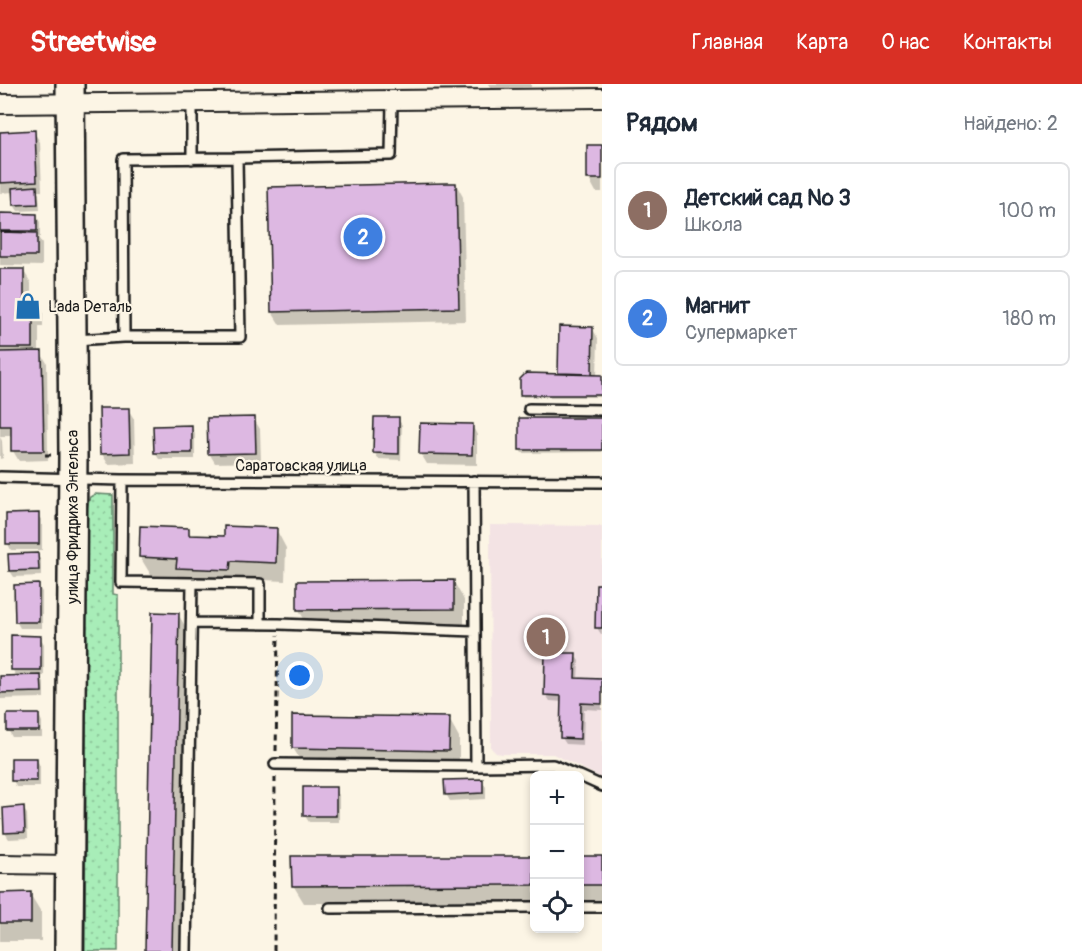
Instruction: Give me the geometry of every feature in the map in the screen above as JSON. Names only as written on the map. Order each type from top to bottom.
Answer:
[{"type":"main road","name":"улица Фридриха Энгельса","points":[[69,951],[73,478],[70,94]]},
{"type":"street","points":[[0,104],[70,94],[192,102],[392,100],[557,95],[602,98]]},
{"type":"street","points":[[0,864],[70,865]]},
{"type":"lane","points":[[124,338],[123,159],[392,155],[392,100]]},
{"type":"lane","points":[[192,102],[192,159]]},
{"type":"lane","points":[[72,340],[240,337],[237,158]]},
{"type":"lane","points":[[529,409],[602,410]]},
{"type":"lane","name":"Саратовская улица","points":[[0,477],[122,480],[602,482]]},
{"type":"lane","points":[[122,480],[121,582],[260,584],[260,624]]},
{"type":"lane","points":[[474,481],[476,766]]},
{"type":"lane","points":[[186,951],[192,583]]},
{"type":"lane","points":[[192,623],[475,631]]},
{"type":"lane","points":[[275,764],[553,765],[567,771]]},
{"type":"lane","points":[[584,778],[602,786]]},
{"type":"lane","points":[[330,908],[530,907]]},
{"type":"lane","points":[[584,907],[602,907]]},
{"type":"path","points":[[274,951],[275,764],[279,624]]},
{"type":"shaded area","points":[[490,525],[602,526],[602,778],[553,754],[502,754],[496,753],[491,748]]},
{"type":"green space","points":[[95,494],[113,495],[113,594],[118,595],[118,951],[85,951],[87,508],[90,497]]},
{"type":"building","points":[[35,130],[37,181],[0,183],[0,132]]},
{"type":"building","points":[[587,145],[602,145],[602,179],[587,179]]},
{"type":"building","points":[[456,183],[459,308],[271,312],[268,187]]},
{"type":"building","points":[[37,186],[38,204],[13,205],[12,188]]},
{"type":"building","points":[[0,213],[37,214],[37,231],[0,231]]},
{"type":"building","points":[[0,232],[37,233],[37,256],[0,256]]},
{"type":"building","points":[[0,269],[24,269],[24,299],[37,299],[37,315],[33,315],[33,348],[0,348]]},
{"type":"building","points":[[559,326],[593,327],[592,374],[558,373]]},
{"type":"building","points":[[42,351],[44,451],[11,451],[11,426],[0,426],[0,352]]},
{"type":"building","points":[[526,373],[602,375],[602,395],[520,395],[520,379]]},
{"type":"building","points":[[99,408],[129,408],[130,453],[100,454]]},
{"type":"building","points":[[255,417],[256,453],[208,454],[207,418]]},
{"type":"building","points":[[374,417],[399,417],[399,454],[373,453]]},
{"type":"building","points":[[519,418],[602,418],[602,450],[519,450]]},
{"type":"building","points":[[420,423],[473,424],[472,455],[419,454]]},
{"type":"building","points":[[192,425],[192,453],[154,453],[153,426]]},
{"type":"building","points":[[39,513],[39,544],[6,544],[6,514]]},
{"type":"building","points":[[140,526],[189,528],[189,535],[224,536],[224,526],[277,528],[276,563],[231,561],[230,570],[176,568],[177,559],[139,557]]},
{"type":"building","points":[[38,553],[39,570],[9,571],[8,554]]},
{"type":"building","points":[[454,580],[454,609],[297,610],[297,581]]},
{"type":"building","points":[[39,584],[39,622],[15,622],[14,585]]},
{"type":"building","points":[[596,584],[602,584],[602,628],[595,628]]},
{"type":"building","points":[[152,612],[179,613],[172,951],[145,951]]},
{"type":"building","points":[[11,635],[41,636],[41,670],[11,670]]},
{"type":"building","points":[[545,653],[576,653],[575,678],[602,679],[602,704],[581,703],[580,739],[560,738],[561,696],[544,695]]},
{"type":"building","points":[[41,675],[42,692],[0,693],[0,676]]},
{"type":"building","points":[[7,714],[39,714],[39,731],[7,731]]},
{"type":"building","points":[[292,715],[450,717],[449,751],[292,748]]},
{"type":"building","points":[[11,758],[37,758],[37,781],[11,781]]},
{"type":"building","points":[[483,779],[483,793],[445,795],[444,780]]},
{"type":"building","points":[[303,787],[336,787],[336,816],[303,816]]},
{"type":"building","points":[[24,806],[25,832],[4,833],[3,808]]},
{"type":"building","points":[[291,856],[530,856],[530,885],[292,886]]},
{"type":"building","points":[[584,856],[602,856],[602,885],[584,885]]},
{"type":"building","points":[[31,892],[31,923],[0,923],[0,893]]},
{"type":"place","name":"Магнит","points":[[363,237]]},
{"type":"place","name":"Lada Dеталь","points":[[28,306]]},
{"type":"place","name":"Детский сад № 3","points":[[546,637]]}]
